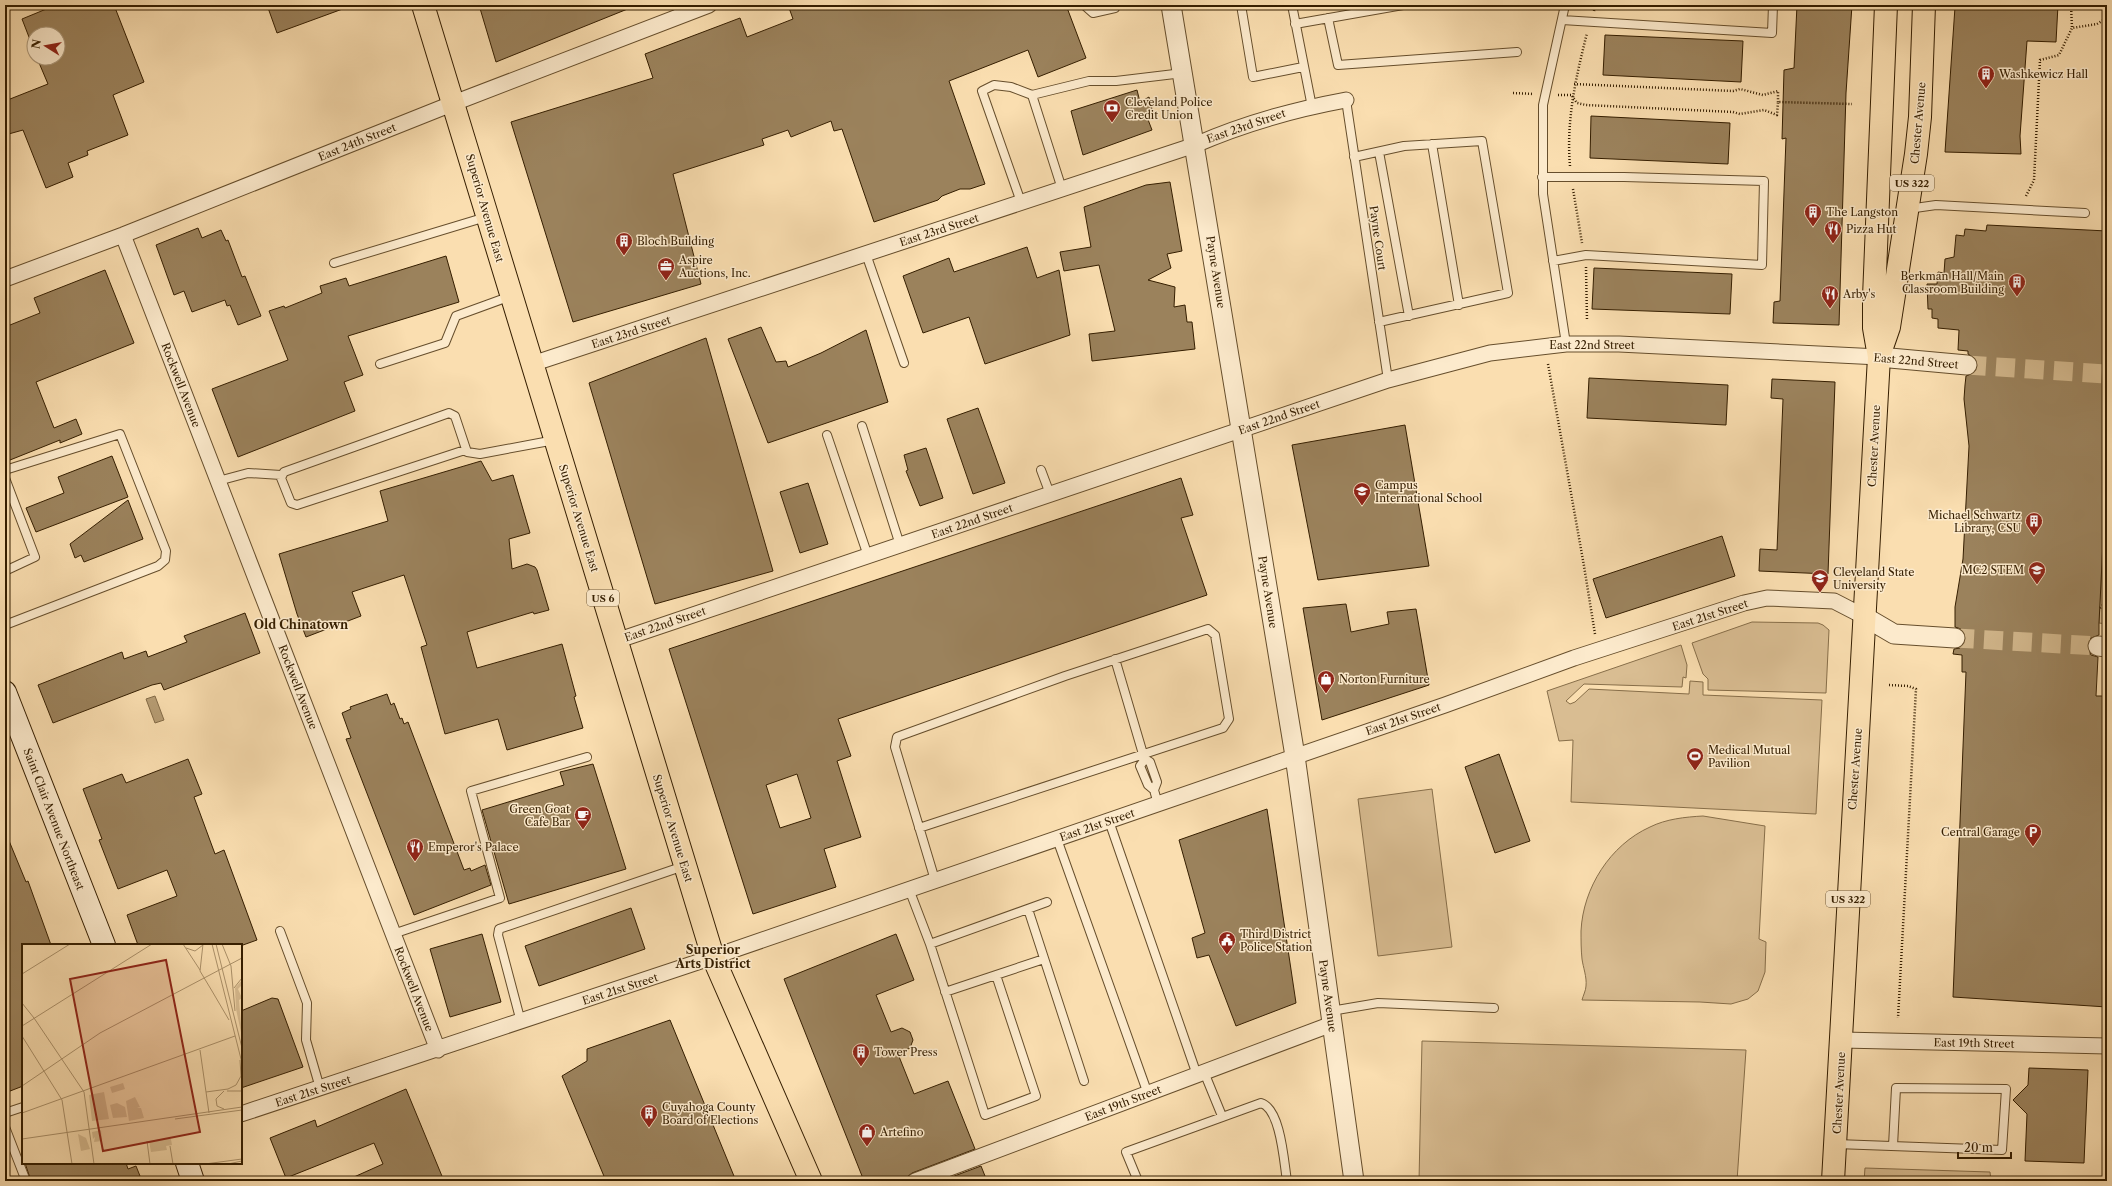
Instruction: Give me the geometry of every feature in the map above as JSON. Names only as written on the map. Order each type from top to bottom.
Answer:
[{"type":"main road","name":"Superior Avenue East","points":[[423,5],[714,958],[811,1181]]},
{"type":"main road","name":"Chester Avenue","points":[[1833,1181],[1842,1040],[1851,828],[1865,617],[1878,357],[1874,328],[1874,305],[1886,5]]},
{"type":"main road","name":"Chester Avenue","points":[[1878,357],[1889,327],[1920,117],[1924,5]]},
{"type":"main road","name":"Saint Clair Avenue Northeast","points":[[5,692],[104,944]]},
{"type":"main road","points":[[187,1164],[193,1181]]},
{"type":"street","name":"East 24th Street","points":[[5,279],[123,235],[454,103],[679,10],[709,5]]},
{"type":"street","name":"Payne Avenue","points":[[1171,5],[1295,756],[1354,1181]]},
{"type":"street","name":"East 23rd Street","points":[[532,364],[1195,145],[1237,127],[1312,107],[1346,100]]},
{"type":"street","name":"Rockwell Avenue","points":[[123,235],[438,1050]]},
{"type":"street","name":"East 22nd Street","points":[[616,641],[1388,380],[1477,356],[1566,344],[1627,344],[1878,357],[1967,365]]},
{"type":"street","name":"East 21st Street","points":[[242,1114],[714,958],[935,880],[1109,821],[1156,797],[1295,756],[1574,658],[1744,603],[1767,598],[1834,601],[1894,634],[1955,638]]},
{"type":"street","name":"East 19th Street","points":[[915,1181],[1200,1074],[1331,1018]]},
{"type":"street","name":"East 19th Street","points":[[1842,1040],[2107,1046]]},
{"type":"lane","points":[[1084,5],[1093,13],[1115,8],[1115,5]]},
{"type":"lane","points":[[1241,5],[1253,76],[1303,67]]},
{"type":"lane","points":[[1292,5],[1312,107]]},
{"type":"lane","points":[[1295,24],[1403,5]]},
{"type":"lane","points":[[1566,5],[1543,105],[1542,177],[1566,344]]},
{"type":"lane","points":[[1562,20],[1772,33],[1773,5]]},
{"type":"lane","points":[[1328,18],[1338,65],[1517,52]]},
{"type":"lane","points":[[1021,202],[982,92],[994,85],[1011,87],[1032,95],[1089,81],[1116,80],[1183,73]]},
{"type":"lane","points":[[1032,95],[1062,189]]},
{"type":"lane","name":"Payne Court","points":[[1346,100],[1388,380]]},
{"type":"lane","points":[[1354,157],[1404,146],[1482,141],[1508,294],[1379,322]]},
{"type":"lane","points":[[1432,144],[1459,305]]},
{"type":"lane","points":[[1380,152],[1409,316]]},
{"type":"lane","points":[[1542,177],[1624,177],[1764,181],[1762,265],[1584,256],[1553,261]]},
{"type":"lane","points":[[1907,209],[1936,206],[2085,213]]},
{"type":"lane","points":[[334,263],[487,216]]},
{"type":"lane","points":[[866,254],[904,363]]},
{"type":"lane","points":[[380,364],[445,343],[456,316],[511,296]]},
{"type":"lane","points":[[218,481],[248,473],[281,475],[284,472],[449,413],[455,416],[465,450]]},
{"type":"lane","points":[[862,426],[900,545]]},
{"type":"lane","points":[[5,470],[120,434],[166,551],[165,560],[158,566],[5,625]]},
{"type":"lane","points":[[827,435],[868,556]]},
{"type":"lane","points":[[281,475],[291,503],[297,505],[465,450],[467,452],[480,454],[555,440]]},
{"type":"lane","points":[[1041,470],[1050,494]]},
{"type":"lane","points":[[5,478],[35,557],[5,571]]},
{"type":"lane","points":[[919,828],[1144,757],[1223,728],[1229,719],[1215,635],[1208,629],[1115,659],[897,737],[895,747],[919,828],[935,880]]},
{"type":"lane","points":[[1115,659],[1144,757],[1150,762],[1157,782],[1156,797]]},
{"type":"lane","points":[[394,934],[500,898],[471,791],[587,756]]},
{"type":"lane","points":[[1109,821],[1200,1074],[1222,1116]]},
{"type":"lane","points":[[1057,839],[1148,1094]]},
{"type":"lane","points":[[521,1022],[498,935],[499,929],[685,866]]},
{"type":"lane","points":[[910,890],[930,944],[985,1115],[1036,1096],[996,975]]},
{"type":"lane","points":[[930,944],[1047,902]]},
{"type":"lane","points":[[1028,909],[1084,1081]]},
{"type":"lane","points":[[280,931],[307,1003],[306,1040],[320,1088]]},
{"type":"lane","points":[[945,992],[1044,959]]},
{"type":"lane","points":[[1331,1018],[1378,1003],[1494,1008]]},
{"type":"lane","points":[[1836,1144],[2002,1150],[2006,1089],[1896,1088],[1893,1146]]},
{"type":"lane","points":[[1138,1181],[1126,1152],[1254,1104],[1266,1104],[1270,1110],[1280,1136],[1287,1181]]},
{"type":"lane","points":[[5,1113],[22,1107]]},
{"type":"lane","points":[[5,1127],[26,1181]]},
{"type":"path","points":[[1587,321],[1588,284],[1571,177],[1568,139],[1574,84],[1595,5]]},
{"type":"path","points":[[2026,196],[2034,180],[2040,60],[2059,55],[2072,28],[2071,5]]},
{"type":"path","points":[[2072,28],[2097,24],[2107,18]]},
{"type":"path","points":[[1572,96],[1577,103],[1586,105],[1733,112],[1740,114],[1764,110],[1777,115],[1778,91],[1763,95],[1740,89],[1733,91],[1574,84]]},
{"type":"path","points":[[1778,102],[1852,104]]},
{"type":"path","points":[[1548,364],[1595,636]]},
{"type":"path","points":[[2107,601],[2100,608],[2107,606]]},
{"type":"path","points":[[1889,685],[1908,686],[1916,689],[1898,1018]]},
{"type":"shaded area","points":[[2107,463],[2107,624],[2099,623]]},
{"type":"shaded area","points":[[1752,622],[1818,623],[1829,630],[1826,693],[1708,690],[1708,679],[1703,674],[1692,643]]},
{"type":"shaded area","name":"Medical Mutual Pavilion","points":[[1681,645],[1687,665],[1686,678],[1683,677],[1682,687],[1584,684],[1566,701],[1570,704],[1575,702],[1589,689],[1689,694],[1690,681],[1703,682],[1703,695],[1822,700],[1816,814],[1571,802],[1573,740],[1559,741],[1547,691]]},
{"type":"shaded area","points":[[155,696],[164,720],[155,723],[146,699]]},
{"type":"shaded area","points":[[1432,789],[1452,947],[1378,956],[1358,799]]},
{"type":"shaded area","points":[[1703,816],[1765,826],[1759,939],[1766,942],[1765,972],[1758,991],[1748,999],[1731,1004],[1582,1000],[1586,989],[1581,949],[1583,915],[1593,884],[1601,870],[1611,856],[1623,845],[1650,827],[1662,822],[1676,819]]},
{"type":"shaded area","points":[[1422,1041],[1746,1050],[1737,1181],[1419,1181]]},
{"type":"shaded area","points":[[1865,1168],[1990,1172],[1991,1181],[1864,1181]]},
{"type":"building","points":[[56,5],[114,5],[144,82],[113,95],[128,135],[87,151],[88,155],[68,163],[73,177],[46,188],[23,130],[5,135],[5,101],[48,84],[40,66],[66,66],[66,26],[26,26],[26,29],[22,19]]},
{"type":"building","points":[[267,5],[348,5],[348,7],[277,33]]},
{"type":"building","points":[[479,5],[635,5],[635,6],[496,62]]},
{"type":"building","points":[[788,5],[1066,5],[1086,58],[1038,77],[1028,50],[949,81],[985,184],[970,189],[960,189],[942,196],[938,200],[874,222],[842,129],[834,131],[831,121],[791,137],[788,130],[762,139],[764,145],[673,174],[701,284],[573,322],[511,122],[653,78],[645,54],[740,18],[747,37],[793,19]]},
{"type":"building","name":"The Langston","points":[[1797,5],[1852,5],[1846,93],[1839,325],[1773,323],[1774,302],[1780,301],[1786,138],[1782,139],[1784,70],[1794,68]]},
{"type":"building","name":"Washkewicz Hall","points":[[1961,5],[2058,5],[2056,42],[2027,41],[2020,136],[2021,154],[1945,152],[1955,7]]},
{"type":"building","points":[[1605,35],[1743,41],[1741,82],[1603,75]]},
{"type":"building","name":"Cleveland Police Credit Union","points":[[1137,90],[1140,102],[1149,97],[1154,117],[1147,117],[1152,130],[1083,155],[1071,111]]},
{"type":"building","points":[[1591,116],[1730,123],[1728,164],[1590,158]]},
{"type":"building","points":[[1170,182],[1182,251],[1167,254],[1171,268],[1148,280],[1175,287],[1174,307],[1185,305],[1187,322],[1192,322],[1195,349],[1092,361],[1089,334],[1115,331],[1099,265],[1064,271],[1060,252],[1091,247],[1084,207],[1146,185]]},
{"type":"building","points":[[1987,225],[2107,231],[2107,461],[2099,635],[2089,639],[2087,645],[2091,655],[2098,657],[2096,696],[2107,696],[2107,1007],[1953,997],[1966,672],[1962,672],[1962,655],[1953,654],[1954,649],[1960,648],[1966,638],[1961,629],[1955,627],[1955,607],[1963,559],[1969,446],[1964,399],[1966,376],[1976,372],[1978,366],[1977,360],[1968,354],[1968,351],[1958,350],[1959,330],[1938,328],[1938,319],[1932,318],[1932,309],[1928,309],[1927,284],[1937,284],[1938,272],[1944,273],[1945,259],[1954,257],[1956,235],[1964,236],[1965,229],[1986,231]]},
{"type":"building","points":[[198,228],[202,238],[221,230],[226,241],[228,240],[242,277],[245,276],[261,316],[238,325],[230,305],[227,306],[225,300],[192,312],[184,291],[174,295],[156,245]]},
{"type":"building","points":[[1027,247],[1037,278],[1059,270],[1070,335],[985,364],[969,317],[923,333],[903,276],[949,258],[954,272]]},
{"type":"building","points":[[446,256],[459,302],[348,336],[363,375],[344,382],[355,411],[238,457],[212,389],[288,360],[269,311],[284,306],[285,308],[322,293],[320,286],[346,278],[349,286]]},
{"type":"building","points":[[1594,268],[1732,274],[1730,314],[1592,309]]},
{"type":"building","points":[[105,270],[134,343],[36,382],[54,428],[76,419],[82,434],[60,443],[60,440],[5,462],[5,327],[40,313],[34,298]]},
{"type":"building","points":[[761,327],[776,362],[786,361],[788,367],[821,353],[866,330],[888,402],[768,443],[728,339]]},
{"type":"building","points":[[706,338],[773,571],[655,604],[589,383]]},
{"type":"building","points":[[1589,378],[1728,385],[1726,425],[1587,418]]},
{"type":"building","points":[[1772,379],[1835,382],[1828,574],[1759,571],[1760,549],[1777,550],[1783,399],[1771,398]]},
{"type":"building","points":[[978,408],[1005,483],[973,494],[947,419]]},
{"type":"building","name":"Campus International School","points":[[1405,425],[1429,566],[1318,580],[1292,445]]},
{"type":"building","points":[[926,448],[943,498],[920,506],[906,471],[908,470],[904,455]]},
{"type":"building","points":[[112,456],[128,497],[36,532],[26,508],[64,493],[58,477]]},
{"type":"building","points":[[481,461],[492,481],[513,475],[530,533],[509,539],[512,569],[527,564],[535,567],[549,610],[534,614],[533,612],[467,632],[477,668],[562,644],[576,696],[574,697],[583,728],[507,750],[498,719],[445,734],[421,647],[427,645],[404,575],[352,592],[361,616],[306,637],[297,614],[279,554],[388,521],[380,491]]},
{"type":"building","points":[[1181,478],[1193,515],[1181,518],[1207,595],[838,719],[851,756],[837,761],[861,837],[824,849],[836,887],[753,914],[669,649]],"holes":[[[797,774],[811,818],[780,828],[766,785]]]},
{"type":"building","points":[[808,483],[828,544],[800,553],[780,492]]},
{"type":"building","points":[[128,500],[143,539],[84,562],[81,555],[75,558],[70,544]]},
{"type":"building","points":[[1722,536],[1735,576],[1606,618],[1593,579]]},
{"type":"building","points":[[1346,604],[1351,632],[1389,624],[1387,612],[1416,609],[1429,685],[1322,720],[1303,608]]},
{"type":"building","points":[[245,613],[260,653],[164,690],[161,683],[152,685],[53,723],[38,685],[122,652],[124,659],[146,651],[148,657],[187,642],[184,636]]},
{"type":"building","points":[[387,694],[391,705],[394,703],[400,719],[402,718],[404,724],[408,722],[464,870],[470,868],[471,871],[485,865],[491,885],[414,915],[346,739],[351,738],[342,713],[351,709],[350,707]]},
{"type":"building","points":[[1499,754],[1530,841],[1495,853],[1465,767]]},
{"type":"building","points":[[188,759],[202,794],[194,797],[215,854],[224,850],[257,940],[243,945],[138,944],[127,915],[177,896],[167,870],[118,889],[99,840],[102,839],[83,789],[122,774],[126,783]]},
{"type":"building","points":[[593,764],[626,869],[509,904],[482,810],[564,785],[560,772]]},
{"type":"building","points":[[1267,809],[1296,1003],[1236,1026],[1209,955],[1197,958],[1192,938],[1205,933],[1179,840]]},
{"type":"building","points":[[5,831],[26,882],[28,881],[51,944],[22,944],[22,1086],[5,1093]]},
{"type":"building","points":[[631,908],[645,949],[539,986],[525,946]]},
{"type":"building","points":[[482,934],[501,1002],[450,1017],[430,949]]},
{"type":"building","name":"Tower Press","points":[[896,934],[914,980],[876,995],[891,1032],[902,1028],[910,1032],[913,1040],[910,1048],[898,1054],[914,1094],[948,1081],[975,1149],[912,1173],[898,1181],[864,1181],[784,979]]},
{"type":"building","points":[[272,998],[278,999],[303,1067],[242,1088],[242,1011]]},
{"type":"building","name":"Cuyahoga County Board of Elections","points":[[670,1020],[736,1181],[606,1181],[562,1076],[587,1061],[587,1049]]},
{"type":"building","points":[[2029,1068],[2088,1070],[2084,1163],[2025,1161],[2027,1114],[2013,1100],[2028,1085]]},
{"type":"building","points":[[406,1089],[444,1181],[345,1181],[383,1164],[374,1143],[286,1178],[270,1138],[315,1120],[317,1127]]},
{"type":"building","points":[[25,1164],[126,1164],[128,1169],[136,1166],[142,1181],[31,1181]]},
{"type":"building","points":[[981,1166],[987,1181],[941,1181]]},
{"type":"tunnel","points":[[1967,365],[2107,374]]},
{"type":"tunnel","points":[[1955,638],[2098,646]]},
{"type":"place","name":"Washkewicz Hall","points":[[1986,89]]},
{"type":"place","name":"Cleveland Police Credit Union","points":[[1112,123]]},
{"type":"place","name":"The Langston","points":[[1813,227]]},
{"type":"place","name":"Pizza Hut","points":[[1833,244]]},
{"type":"place","name":"Bloch Building","points":[[624,256]]},
{"type":"place","name":"Aspire Auctions, Inc.","points":[[666,281]]},
{"type":"place","name":"Berkman Hall/Main Classroom Building","points":[[2017,297]]},
{"type":"place","name":"Arby's","points":[[1830,309]]},
{"type":"place","name":"Campus International School","points":[[1362,506]]},
{"type":"place","name":"Michael Schwartz Library, CSU","points":[[2034,536]]},
{"type":"place","name":"MC2 STEM","points":[[2037,585]]},
{"type":"place","name":"Cleveland State University","points":[[1820,593]]},
{"type":"place","name":"Norton Furniture","points":[[1326,694]]},
{"type":"place","name":"Medical Mutual Pavilion","points":[[1695,771]]},
{"type":"place","name":"Green Goat Cafe Bar","points":[[583,830]]},
{"type":"place","name":"Central Garage","points":[[2033,847]]},
{"type":"place","name":"Emperor's Palace","points":[[415,862]]},
{"type":"place","name":"Third District Police Station","points":[[1227,955]]},
{"type":"place","name":"Tower Press","points":[[861,1067]]},
{"type":"place","name":"Cuyahoga County Board of Elections","points":[[649,1128]]},
{"type":"place","name":"Artefino","points":[[867,1147]]},
{"type":"district","name":"Old Chinatown","points":[[301,625]]},
{"type":"district","name":"Superior Arts District","points":[[713,957]]}]
